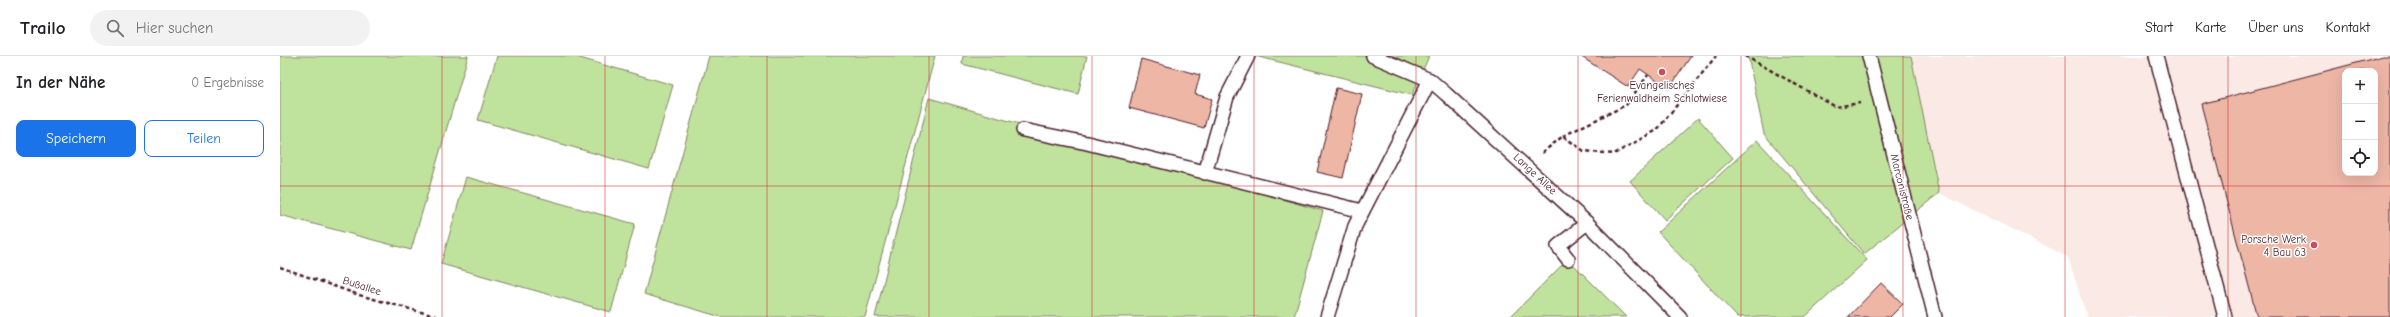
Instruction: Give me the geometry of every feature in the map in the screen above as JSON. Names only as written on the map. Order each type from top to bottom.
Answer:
[{"type":"lane","points":[[1205,173],[1227,97],[1248,56]]},
{"type":"lane","name":"Lange Allee","points":[[1373,56],[1430,80],[1587,223],[1680,317]]},
{"type":"lane","name":"Marconistraße","points":[[1869,56],[1935,317]]},
{"type":"lane","points":[[2156,56],[2225,317]]},
{"type":"lane","points":[[1327,317],[1355,226],[1430,80]]},
{"type":"lane","points":[[1023,130],[1362,212]]},
{"type":"lane","points":[[1568,259],[1558,246],[1587,223]]},
{"type":"path","points":[[1563,136],[1584,151],[1614,154],[1657,130],[1716,56]]},
{"type":"path","points":[[1745,56],[1836,107],[1880,100]]},
{"type":"path","points":[[1526,166],[1563,136],[1626,105],[1648,75]]},
{"type":"path","name":"Bußallee","points":[[280,267],[359,295],[440,317]]},
{"type":"shaded area","points":[[1911,56],[2390,56],[2390,317],[2087,317],[2068,257],[1939,193]]},
{"type":"green space","points":[[280,56],[468,56],[411,250],[280,215]]},
{"type":"green space","points":[[497,56],[573,56],[673,85],[649,169],[478,120]]},
{"type":"green space","points":[[709,56],[935,56],[865,317],[721,317],[644,294]]},
{"type":"green space","points":[[963,56],[1087,56],[1078,94],[962,64]]},
{"type":"green space","points":[[1255,56],[1429,56],[1412,95]]},
{"type":"green space","points":[[1748,56],[1911,56],[1939,193],[1864,254],[1764,134]]},
{"type":"green space","points":[[929,98],[1323,211],[1294,317],[875,317]]},
{"type":"green space","points":[[1698,118],[1733,158],[1665,220],[1630,181]]},
{"type":"green space","points":[[1757,140],[1867,260],[1805,317],[1737,317],[1658,232]]},
{"type":"green space","points":[[466,177],[635,224],[611,312],[441,264]]},
{"type":"green space","points":[[1568,259],[1626,317],[1510,317]]},
{"type":"building","name":"Evangelisches Ferienwaldheim Schlotwiese","points":[[1580,56],[1691,56],[1669,89],[1640,69],[1628,87]]},
{"type":"building","name":"Porsche Werk 4 Bau 63","points":[[2383,56],[2390,56],[2390,317],[2257,317],[2201,104]]},
{"type":"building","points":[[1141,59],[1200,75],[1195,94],[1212,99],[1204,128],[1129,108]]},
{"type":"building","points":[[1336,88],[1362,94],[1343,178],[1317,172]]},
{"type":"building","points":[[1881,283],[1903,304],[1890,317],[1848,317]]},
{"type":"place","name":"Evangelisches Ferienwaldheim Schlotwiese","points":[[1662,72]]},
{"type":"place","name":"Porsche Werk 4 Bau 63","points":[[2314,245]]}]
